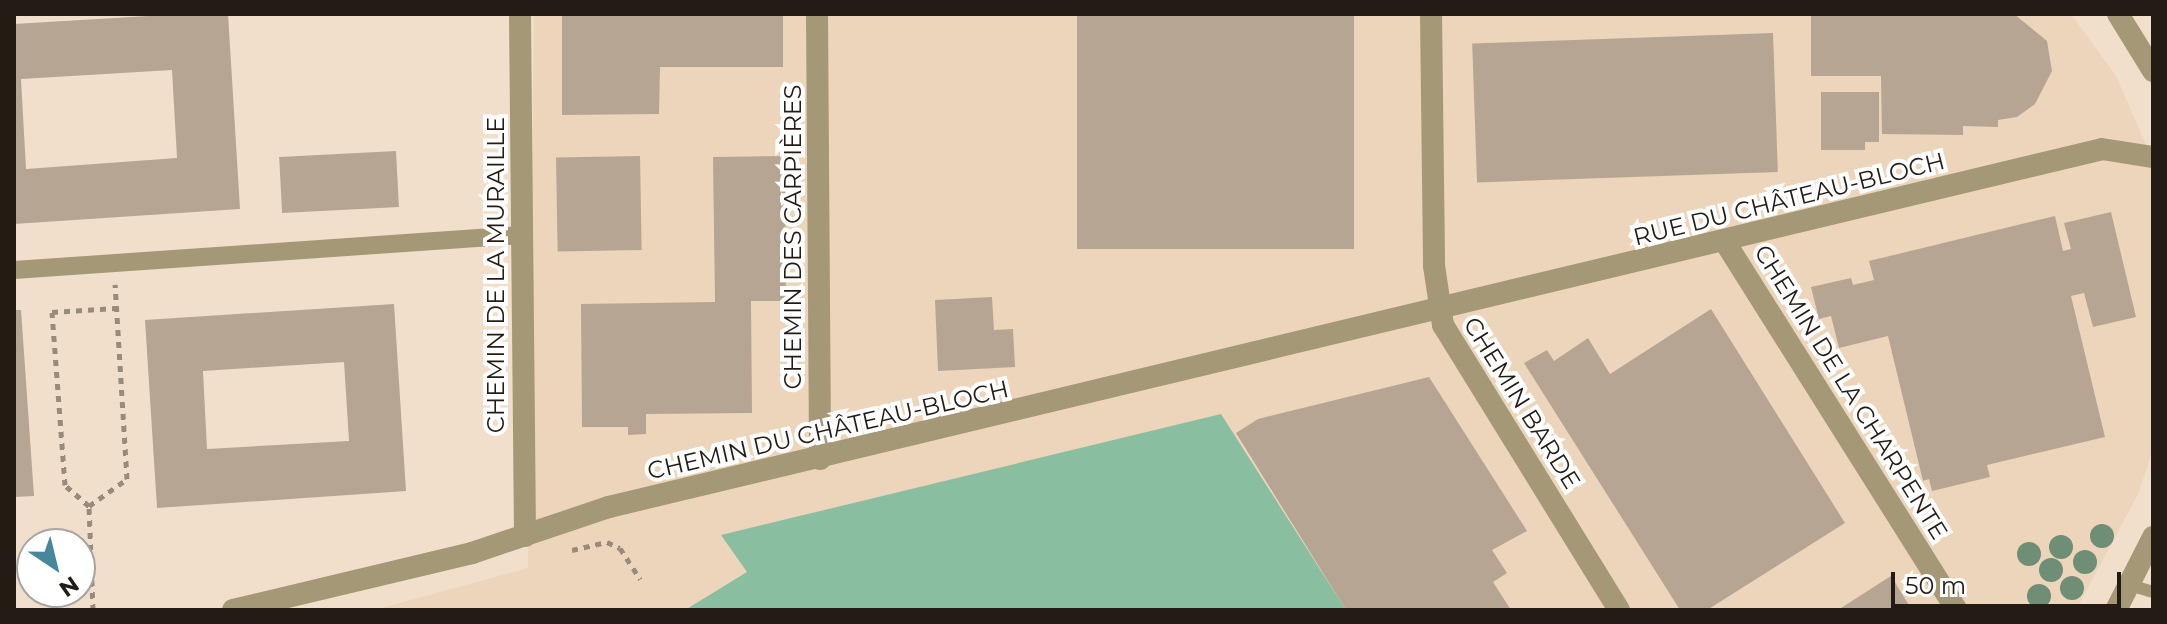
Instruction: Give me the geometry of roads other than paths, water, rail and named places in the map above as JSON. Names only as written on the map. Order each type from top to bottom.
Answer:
[{"type":"street","name":"CHEMIN DE LA MURAILLE","points":[[520,14],[525,536]]},
{"type":"street","name":"CHEMIN DES CARPIÈRES","points":[[817,14],[820,459]]},
{"type":"street","name":"CHEMIN BARDE","points":[[1431,14],[1438,312],[1619,610]]},
{"type":"street","points":[[2118,14],[2153,71]]},
{"type":"street","name":"RUE DU CHÂTEAU-BLOCH","points":[[1438,312],[2102,149],[2153,157]]},
{"type":"street","points":[[14,270],[521,235]]},
{"type":"street","name":"CHEMIN DE LA CHARPENTE","points":[[1725,242],[1957,610]]},
{"type":"street","name":"CHEMIN DU CHÂTEAU-BLOCH","points":[[233,610],[525,536],[609,507],[1438,312]]},
{"type":"street","points":[[2116,610],[2153,537]]},
{"type":"lane","points":[[2129,585],[2153,592]]}]
